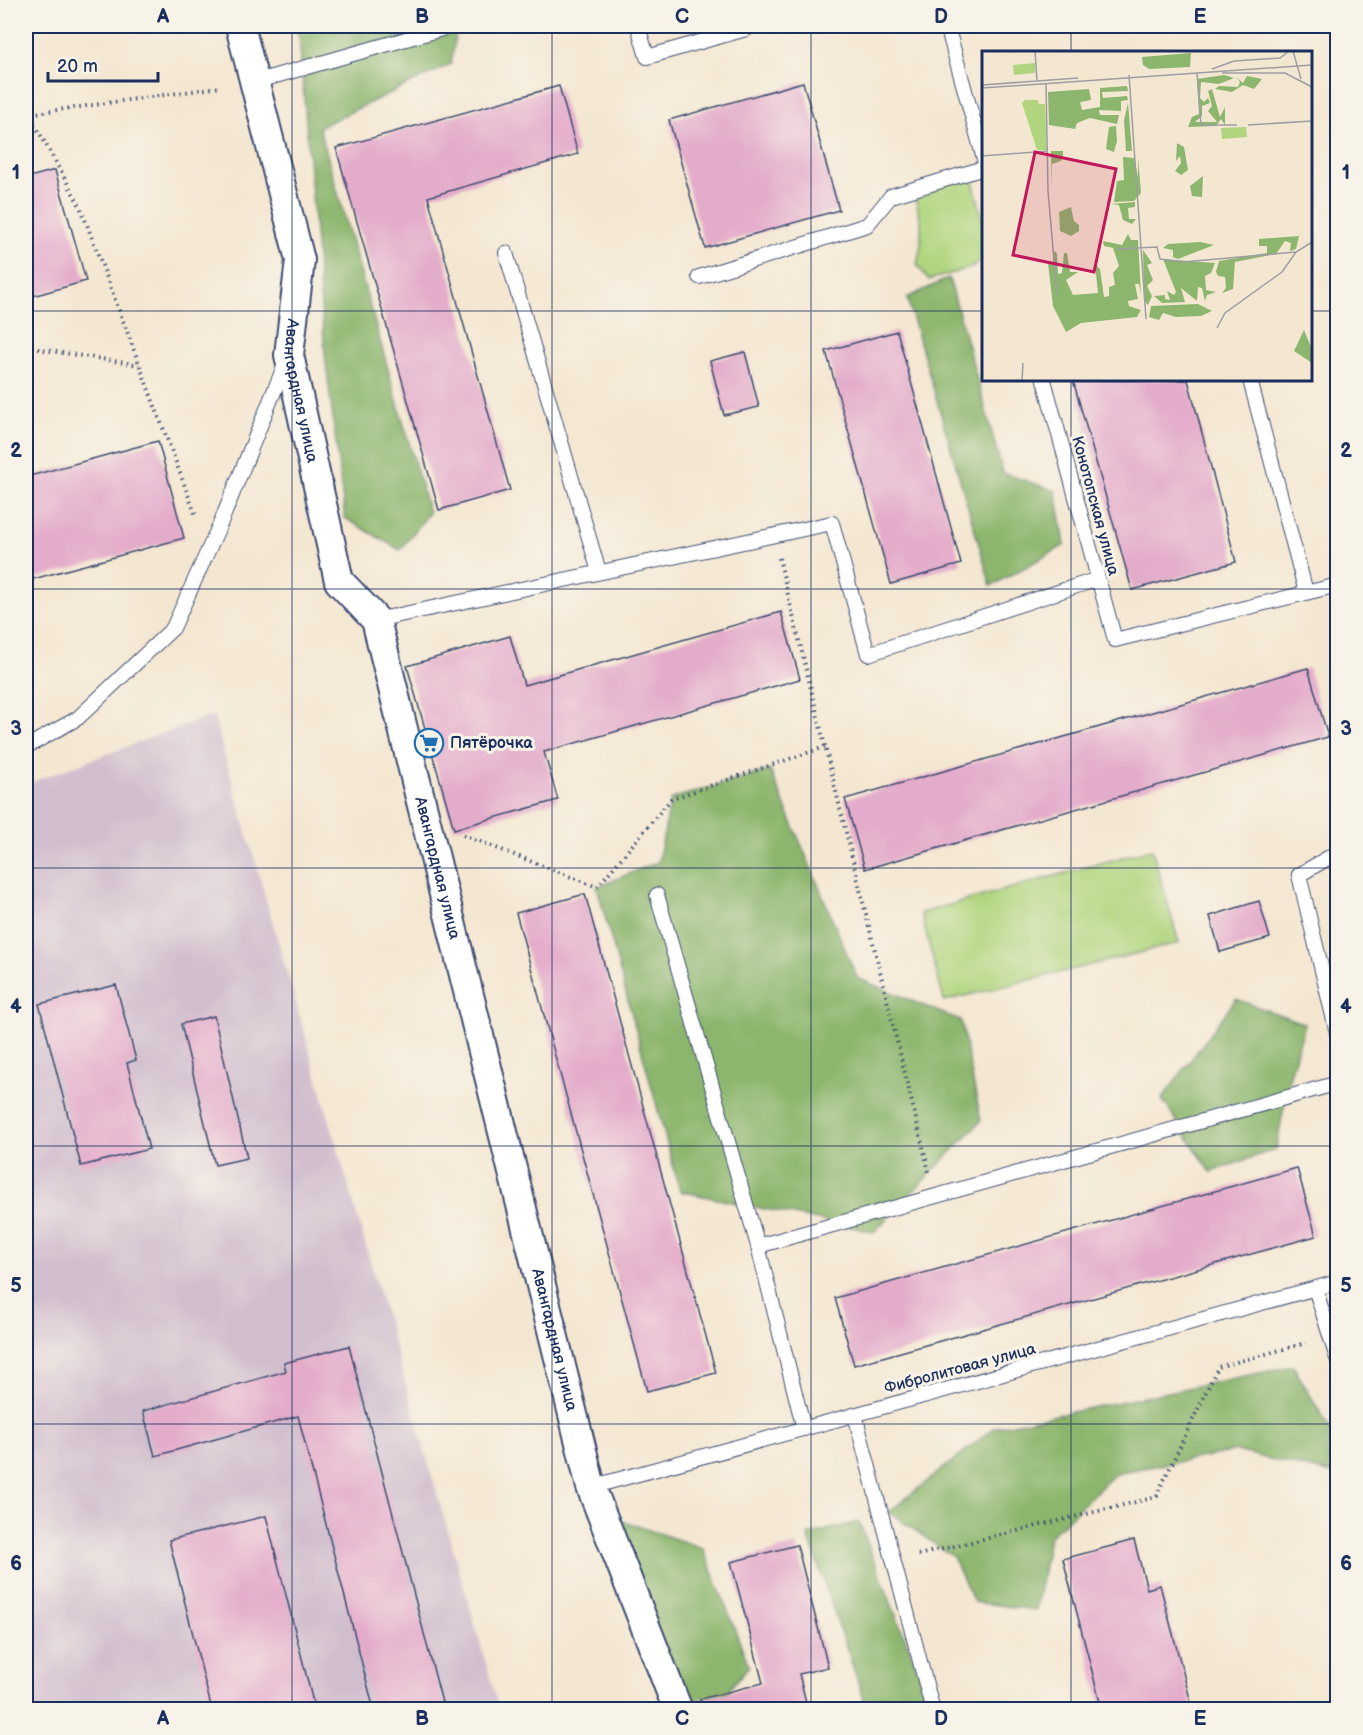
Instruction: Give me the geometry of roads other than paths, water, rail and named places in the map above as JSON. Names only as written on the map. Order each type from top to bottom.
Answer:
[{"type":"street","name":"Авангардная улица","points":[[240,26],[300,260],[289,355],[339,581],[376,620],[591,1487],[678,1710]]},
{"type":"lane","points":[[254,82],[452,26]]},
{"type":"lane","points":[[638,26],[647,57],[750,26]]},
{"type":"lane","points":[[947,26],[982,152]]},
{"type":"lane","points":[[699,277],[867,225],[891,196],[982,169]]},
{"type":"lane","points":[[506,253],[599,572]]},
{"type":"lane","points":[[26,747],[78,718],[173,628],[289,355]]},
{"type":"lane","name":"Конотопская улица","points":[[1044,381],[1115,640],[1306,592]]},
{"type":"lane","points":[[1250,381],[1306,592],[1338,585]]},
{"type":"lane","points":[[376,620],[832,523],[868,654],[1098,579]]},
{"type":"lane","points":[[1338,852],[1299,875],[1338,1037]]},
{"type":"lane","points":[[657,895],[758,1246],[804,1429]]},
{"type":"lane","points":[[758,1246],[1338,1083]]},
{"type":"lane","name":"Фибролитовая улица","points":[[591,1487],[1338,1282]]},
{"type":"lane","points":[[1315,1288],[1338,1361]]},
{"type":"lane","points":[[855,1415],[932,1707]]},
{"type":"place","name":"Пятёрочка","points":[[429,743]]}]
